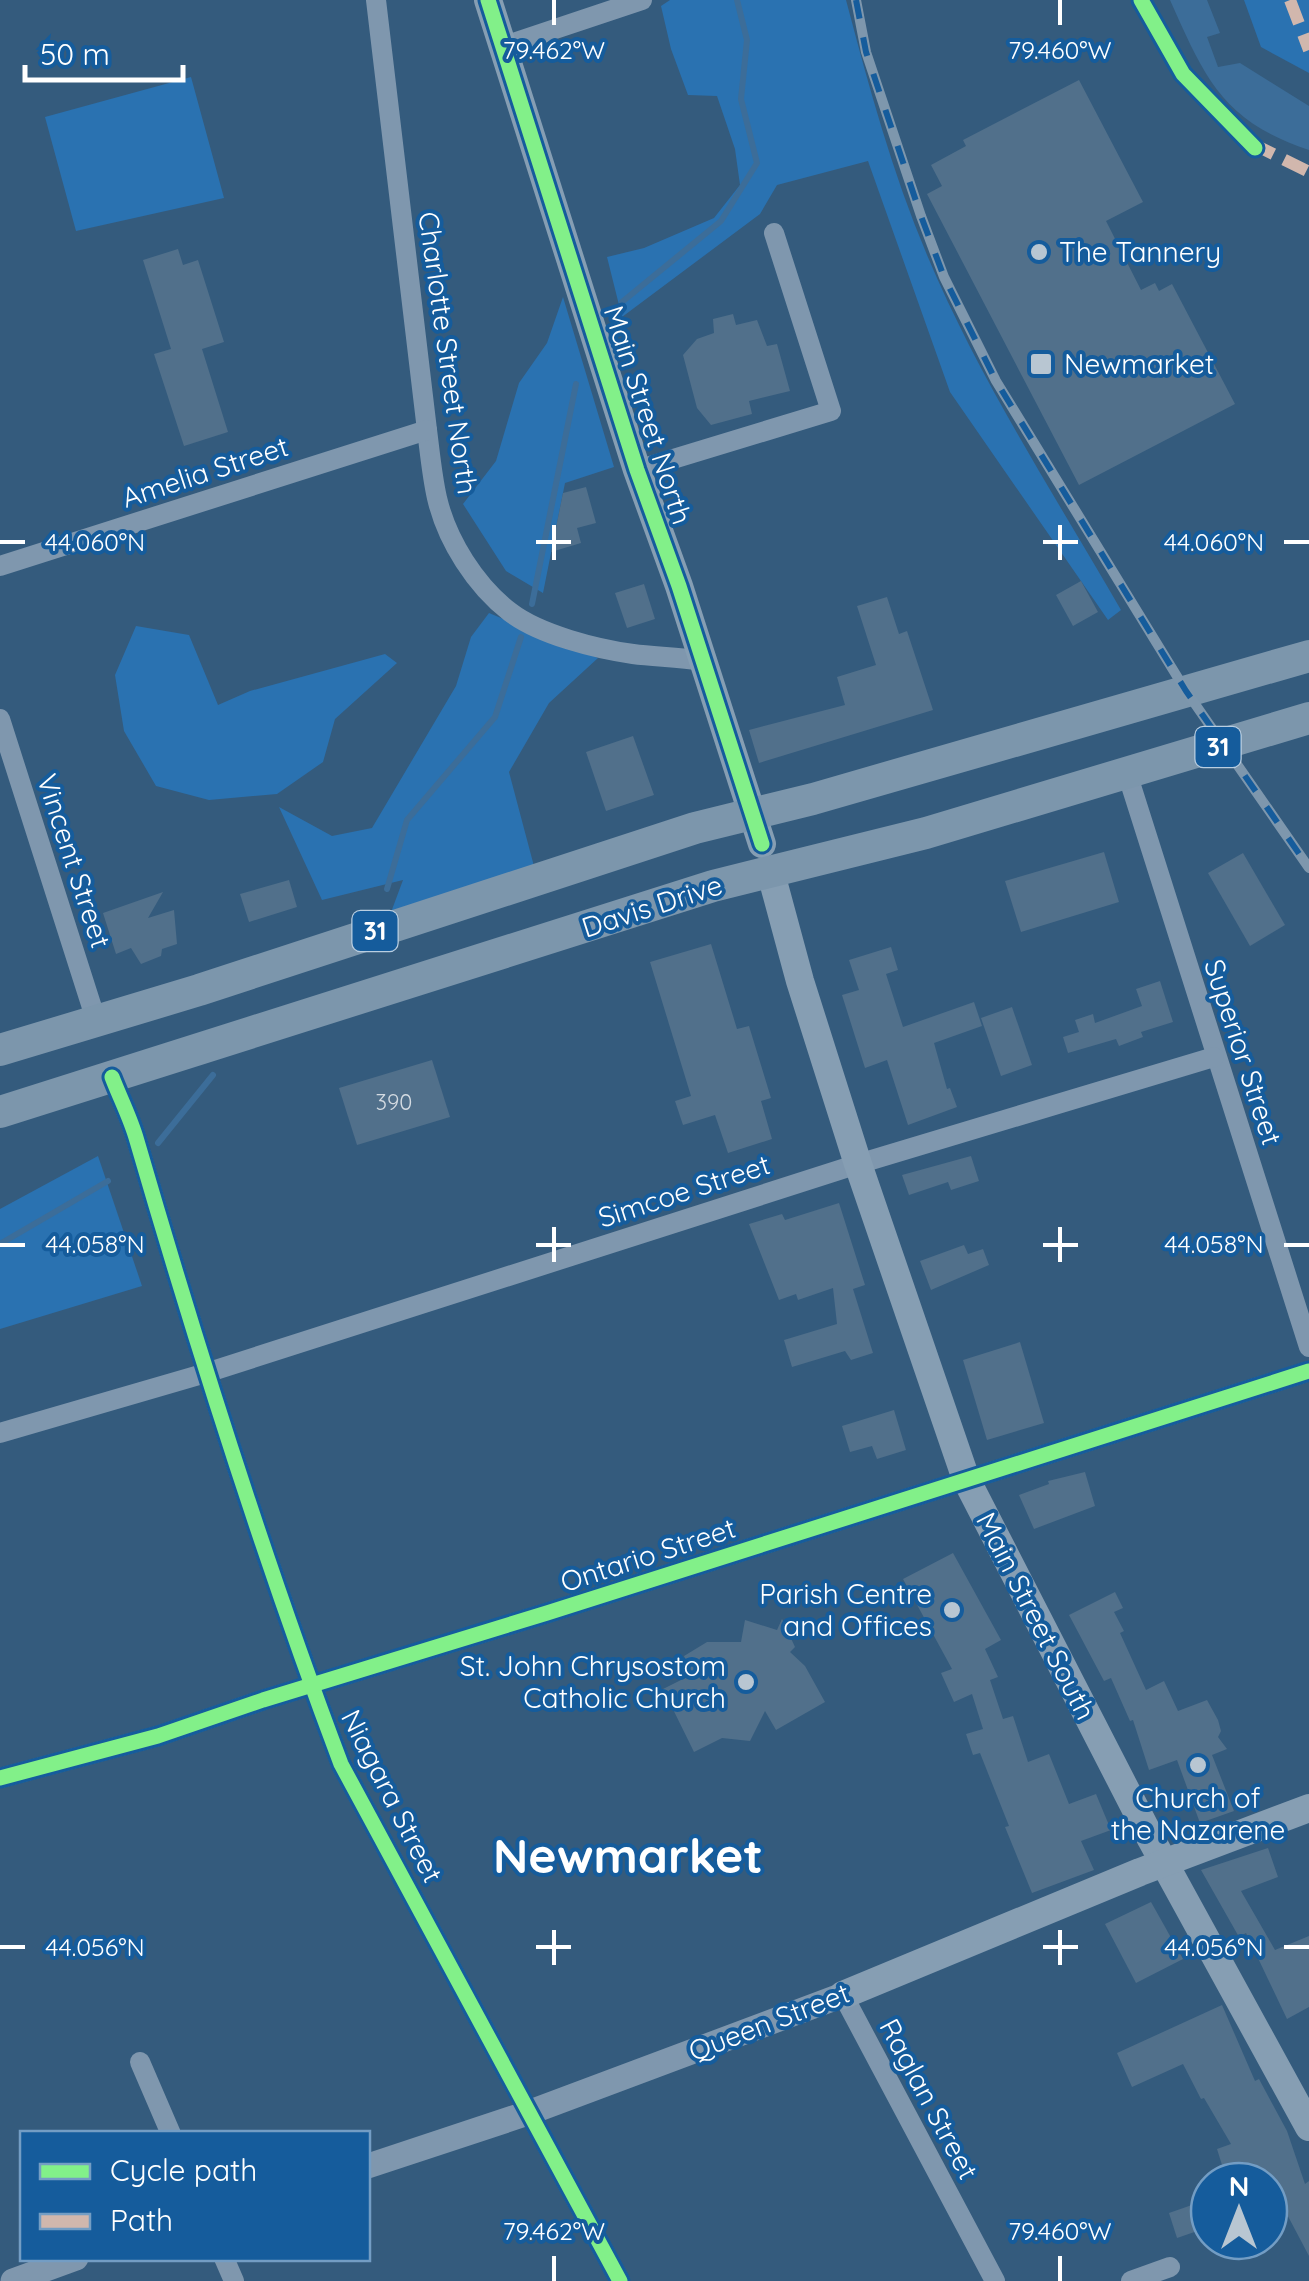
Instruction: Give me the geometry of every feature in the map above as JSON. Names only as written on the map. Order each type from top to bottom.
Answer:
[{"type":"main road","name":"Main Street North","points":[[488,0],[761,843]]},
{"type":"main road","name":"Davis Drive","points":[[0,1112],[112,1077],[761,843],[1309,656]]},
{"type":"main road","name":"Davis Drive","points":[[0,1050],[199,990],[619,852],[761,843],[832,858],[1309,718]]},
{"type":"main road","name":"Main Street South","points":[[761,843],[858,1164],[966,1479],[1165,1862],[1309,2127]]},
{"type":"main road","name":"Queen Street","points":[[843,1995],[1165,1862],[1309,1808]]},
{"type":"street","name":"Charlotte Street North","points":[[376,0],[427,430],[438,501],[456,546],[471,572],[511,614],[571,640],[630,654],[702,661]]},
{"type":"street","points":[[504,46],[642,0]]},
{"type":"street","points":[[638,470],[831,411],[774,233]]},
{"type":"street","name":"Amelia Street","points":[[0,566],[427,430]]},
{"type":"street","name":"Vincent Street","points":[[0,719],[96,1020]]},
{"type":"street","name":"Superior Street","points":[[1127,773],[1309,1347]]},
{"type":"street","name":"Simcoe Street","points":[[0,1432],[206,1373],[858,1164],[1214,1057]]},
{"type":"street","name":"Niagara Street","points":[[112,1077],[137,1140],[206,1373],[341,1764],[620,2281]]},
{"type":"street","name":"Ontario Street","points":[[0,1778],[158,1736],[1309,1371]]},
{"type":"street","name":"Queen Street","points":[[370,2165],[528,2113],[843,1995]]},
{"type":"street","name":"Raglan Street","points":[[843,1995],[996,2281]]},
{"type":"street","points":[[140,2062],[170,2131]]},
{"type":"street","points":[[12,2281],[68,2261]]},
{"type":"street","points":[[1131,2281],[1170,2267]]},
{"type":"shaded area","points":[[670,0],[846,0],[892,161],[927,255],[994,391],[1121,610],[1108,620],[950,392],[868,161],[777,185],[760,214],[622,317],[607,257],[644,248],[714,218],[740,185],[735,149],[717,96],[688,95],[661,6]]},
{"type":"shaded area","points":[[1170,0],[1207,0],[1220,33],[1207,37],[1218,67],[1240,63],[1309,106],[1309,150],[1256,125],[1220,93],[1194,52]]},
{"type":"shaded area","points":[[1244,0],[1309,0],[1309,73],[1261,47]]},
{"type":"shaded area","points":[[191,77],[224,198],[76,231],[45,117]]},
{"type":"shaded area","points":[[563,297],[614,467],[565,483],[543,593],[506,571],[463,504],[496,461],[519,383],[547,343]]},
{"type":"shaded area","points":[[489,613],[598,658],[549,703],[509,772],[535,870],[390,915],[403,880],[322,900],[279,807],[332,836],[372,828],[456,686],[471,637]]},
{"type":"shaded area","points":[[136,626],[189,635],[218,705],[250,691],[385,654],[397,663],[335,719],[323,762],[277,794],[209,800],[156,786],[124,731],[115,675]]},
{"type":"shaded area","points":[[98,1156],[142,1286],[0,1329],[0,1209]]},
{"type":"building","name":"The Tannery","points":[[1079,80],[1143,202],[1106,221],[1141,290],[1155,283],[1159,291],[1172,284],[1235,404],[1079,485],[927,194],[942,186],[931,165],[966,146],[963,140]]},
{"type":"building","points":[[178,249],[183,265],[198,260],[224,342],[202,349],[228,432],[184,446],[154,354],[171,349],[143,260]]},
{"type":"building","points":[[733,314],[736,325],[757,320],[767,346],[777,344],[790,391],[749,401],[752,414],[711,425],[697,408],[683,355],[697,339],[714,333],[713,319]]},
{"type":"building","points":[[586,487],[596,523],[577,528],[581,543],[551,552],[563,493]]},
{"type":"building","points":[[1081,581],[1098,612],[1073,626],[1056,595]]},
{"type":"building","points":[[644,584],[655,619],[627,628],[615,593]]},
{"type":"building","points":[[887,597],[899,634],[907,631],[933,710],[759,763],[749,730],[845,705],[837,677],[876,665],[857,606]]},
{"type":"building","points":[[633,736],[654,795],[606,811],[586,752]]},
{"type":"building","points":[[1104,852],[1119,902],[1021,932],[1005,881]]},
{"type":"building","points":[[1243,853],[1285,925],[1250,946],[1208,873]]},
{"type":"building","points":[[289,880],[297,907],[249,922],[240,894]]},
{"type":"building","points":[[163,892],[148,918],[174,910],[177,944],[141,964],[131,948],[116,954],[103,913]]},
{"type":"building","points":[[711,944],[737,1029],[749,1026],[771,1098],[761,1101],[772,1139],[728,1153],[715,1115],[683,1125],[675,1101],[691,1096],[650,962]]},
{"type":"building","points":[[891,947],[898,970],[886,974],[903,1027],[974,1002],[982,1026],[934,1043],[947,1089],[950,1088],[957,1107],[908,1125],[887,1060],[865,1068],[842,995],[859,990],[849,960]]},
{"type":"building","points":[[1160,981],[1173,1022],[1141,1032],[1143,1037],[1119,1046],[1116,1039],[1068,1053],[1063,1037],[1079,1032],[1075,1020],[1093,1014],[1095,1023],[1142,1006],[1136,989]]},
{"type":"building","points":[[1012,1007],[1032,1065],[1001,1076],[981,1018]]},
{"type":"building","points":[[432,1060],[450,1117],[357,1145],[339,1088]]},
{"type":"building","points":[[971,1156],[979,1181],[951,1190],[948,1182],[909,1195],[902,1175]]},
{"type":"building","points":[[839,1203],[865,1285],[853,1289],[873,1353],[851,1360],[845,1351],[792,1367],[784,1340],[837,1324],[833,1288],[798,1300],[796,1294],[779,1300],[749,1224],[782,1214],[785,1220]]},
{"type":"building","points":[[964,1245],[968,1254],[983,1249],[989,1265],[931,1290],[920,1261]]},
{"type":"building","points":[[1020,1342],[1044,1423],[987,1440],[963,1360]]},
{"type":"building","points":[[894,1410],[906,1450],[877,1459],[872,1446],[850,1452],[842,1426]]},
{"type":"building","points":[[1085,1472],[1095,1506],[1034,1529],[1019,1495],[1049,1484],[1048,1481]]},
{"type":"building","points":[[953,1553],[1001,1640],[985,1649],[998,1677],[990,1680],[1003,1719],[1013,1716],[1028,1762],[1049,1754],[1069,1804],[1096,1794],[1111,1830],[1081,1841],[1094,1870],[1032,1893],[980,1753],[973,1755],[966,1734],[983,1729],[972,1694],[954,1702],[941,1673],[952,1669],[903,1579]]},
{"type":"building","points":[[1115,1592],[1123,1608],[1114,1612],[1124,1631],[1120,1633],[1146,1690],[1164,1681],[1178,1711],[1207,1700],[1218,1720],[1218,1737],[1227,1749],[1212,1755],[1234,1811],[1200,1823],[1177,1760],[1149,1770],[1133,1720],[1130,1721],[1111,1678],[1104,1681],[1069,1615]]},
{"type":"building","name":"St. John Chrysostom Catholic Church","points":[[782,1619],[795,1647],[790,1652],[805,1666],[825,1702],[776,1730],[765,1711],[750,1741],[722,1738],[694,1752],[663,1689],[691,1675],[684,1656],[707,1642],[741,1642],[745,1620],[777,1630]]},
{"type":"building","points":[[1268,1848],[1278,1877],[1241,1891],[1275,1950],[1309,1936],[1309,2007],[1287,2019],[1246,1933],[1239,1937],[1201,1870]]},
{"type":"building","points":[[1151,1902],[1183,1959],[1136,1983],[1105,1924]]},
{"type":"building","points":[[1222,2005],[1255,2081],[1259,2079],[1287,2131],[1305,2184],[1309,2181],[1309,2256],[1289,2218],[1289,2161],[1221,2161],[1217,2149],[1231,2144],[1183,2064],[1132,2087],[1117,2053]]},
{"type":"building","points":[[1189,2206],[1189,2234],[1177,2238],[1169,2213]]},
{"type":"waterway","points":[[622,302],[721,221],[757,163],[741,99],[747,40],[737,0]]},
{"type":"waterway","points":[[532,604],[576,384]]},
{"type":"waterway","points":[[387,889],[407,820],[495,717],[521,637]]},
{"type":"waterway","points":[[158,1143],[213,1075]]},
{"type":"waterway","points":[[0,1244],[108,1181]]},
{"type":"railway","points":[[856,0],[866,52],[921,216],[944,277],[996,381],[1186,691],[1309,868]]},
{"type":"marked path","points":[[1290,0],[1309,50]]},
{"type":"marked path","points":[[1251,143],[1309,172]]},
{"type":"cycle path","points":[[488,0],[637,470],[679,586],[762,844]]},
{"type":"cycle path","points":[[1141,0],[1183,74],[1255,148]]},
{"type":"cycle path","points":[[112,1077],[135,1133],[259,1533],[341,1764],[620,2281]]},
{"type":"cycle path","points":[[0,1778],[158,1736],[1309,1371]]},
{"type":"place","name":"The Tannery","points":[[1039,252]]},
{"type":"place","name":"Newmarket","points":[[1041,364]]},
{"type":"place","name":"Parish Centre and Offices","points":[[952,1610]]},
{"type":"place","name":"St. John Chrysostom Catholic Church","points":[[746,1682]]},
{"type":"place","name":"Church of the Nazarene","points":[[1198,1765]]},
{"type":"district","name":"Newmarket","points":[[628,1856]]}]
